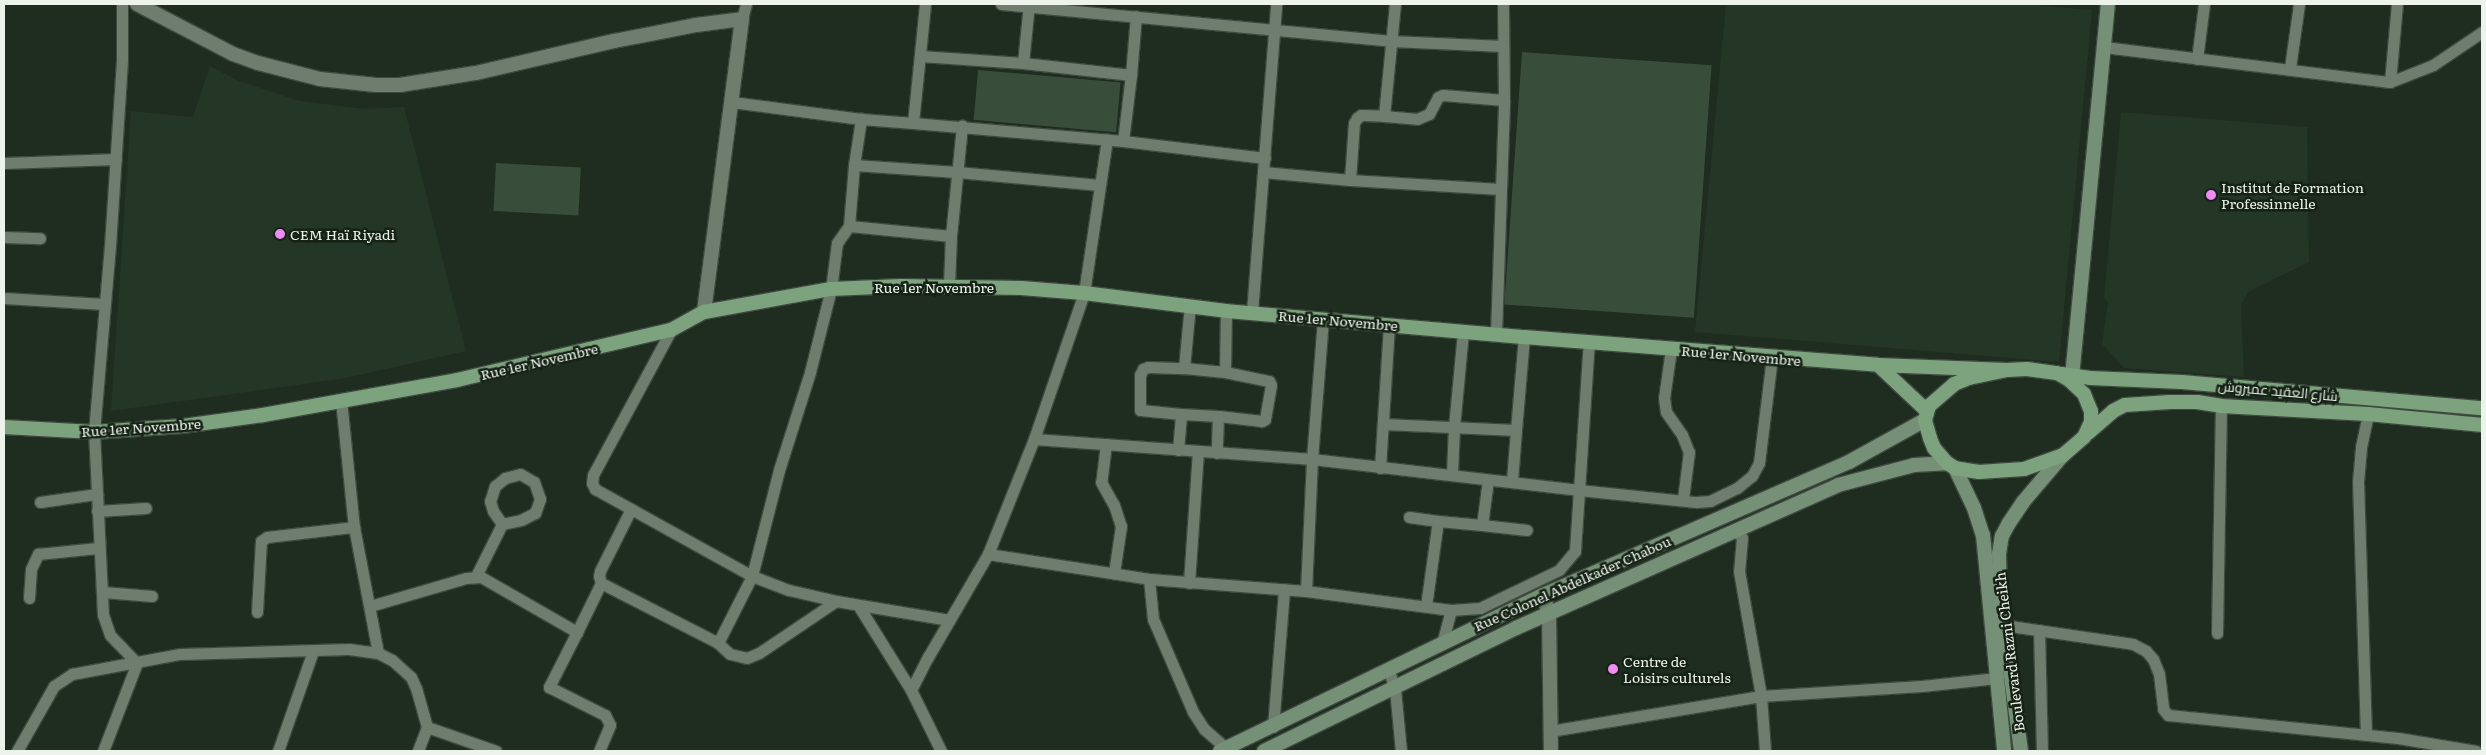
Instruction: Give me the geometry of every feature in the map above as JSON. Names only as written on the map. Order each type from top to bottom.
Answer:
[{"type":"main road","points":[[2079,389],[2072,377],[2108,4]]},
{"type":"main road","name":"Rue 1er Novembre","points":[[4,427],[94,432],[183,426],[263,416],[341,400],[457,380],[671,330],[704,312],[831,289],[949,285],[1084,293],[1226,310],[1671,349],[1878,365],[2007,370]]},
{"type":"main road","points":[[1878,365],[1926,416],[1934,448],[1951,466],[2000,472],[2024,469],[2063,455],[2084,437],[2091,422],[2091,412],[2084,394],[2068,379],[2057,373],[2027,370],[2007,370],[1970,378],[1954,384],[1939,396],[1926,416]]},
{"type":"main road","name":"شارع العقيد عميروش","points":[[2057,373],[2072,377],[2182,382],[2482,408]]},
{"type":"main road","name":"شارع العقيد عميروش","points":[[2084,437],[2113,411],[2125,405],[2197,402],[2221,406],[2368,414],[2482,424]]},
{"type":"main road","name":"Rue Colonel Abdelkader Chabou","points":[[1225,750],[1388,668],[1543,595],[1849,462],[1926,416]]},
{"type":"main road","name":"Boulevard Razni Cheikh","points":[[2004,751],[1997,678],[1997,624],[2002,536],[2023,502],[2063,455]]},
{"type":"main road","name":"Rue Colonel Abdelkader Chabou","points":[[1264,751],[1549,613],[1838,484],[1914,465],[1951,466]]},
{"type":"main road","name":"Boulevard Razni Cheikh","points":[[1951,466],[1974,508],[1983,535],[1997,624],[2021,751]]},
{"type":"street","points":[[122,4],[122,59],[116,159],[94,432],[98,548],[106,627],[110,635],[137,663]]},
{"type":"street","points":[[136,4],[233,54],[258,63],[320,79],[376,85],[400,85],[476,73],[614,41],[696,25],[742,19]]},
{"type":"street","points":[[704,312],[742,19],[746,4]]},
{"type":"street","points":[[913,123],[925,4]]},
{"type":"street","points":[[1001,4],[1124,9],[1136,16],[1276,31],[1391,41],[1503,46]]},
{"type":"street","points":[[1252,312],[1276,31],[1276,4]]},
{"type":"street","points":[[1384,116],[1395,4]]},
{"type":"street","points":[[1496,334],[1504,100],[1503,4]]},
{"type":"street","points":[[2196,60],[2204,4]]},
{"type":"street","points":[[2290,68],[2299,4]]},
{"type":"street","points":[[2390,82],[2397,4]]},
{"type":"street","points":[[1023,63],[1029,5]]},
{"type":"street","points":[[1123,141],[1136,16]]},
{"type":"street","points":[[2104,47],[2196,60],[2290,68],[2390,82],[2433,65],[2482,32]]},
{"type":"street","points":[[920,56],[1023,63],[1131,75]]},
{"type":"street","points":[[1350,180],[1354,123],[1356,118],[1361,115],[1417,119],[1429,114],[1438,98],[1444,95],[1504,100]]},
{"type":"street","points":[[732,102],[861,119],[1123,141],[1264,158]]},
{"type":"street","points":[[718,643],[752,576],[779,470],[810,372],[831,289],[837,243],[849,226],[854,165],[861,119]]},
{"type":"street","points":[[949,285],[951,236],[962,126]]},
{"type":"street","points":[[911,690],[988,554],[1034,439],[1084,293],[1107,140]]},
{"type":"street","points":[[4,164],[116,159]]},
{"type":"street","points":[[854,165],[1099,185]]},
{"type":"street","points":[[1263,172],[1350,180],[1500,189]]},
{"type":"street","points":[[849,226],[951,236]]},
{"type":"street","points":[[4,237],[40,238]]},
{"type":"street","points":[[4,298],[104,304]]},
{"type":"street","points":[[1184,368],[1190,305]]},
{"type":"street","points":[[1225,372],[1226,310]]},
{"type":"street","points":[[1306,591],[1312,459],[1323,319]]},
{"type":"street","points":[[1380,468],[1389,324]]},
{"type":"street","points":[[671,330],[593,474],[592,483],[595,489],[752,576],[789,590],[836,601],[949,620]]},
{"type":"street","points":[[1452,474],[1454,426],[1463,332]]},
{"type":"street","points":[[1512,481],[1524,337]]},
{"type":"street","points":[[988,554],[1189,583],[1306,591],[1450,610],[1480,608],[1559,570],[1575,551],[1589,342]]},
{"type":"street","points":[[1671,349],[1664,398],[1666,412],[1682,435],[1689,452],[1683,499]]},
{"type":"street","points":[[1034,439],[1312,459],[1579,490],[1710,501],[1737,488],[1752,476],[1759,463],[1772,357]]},
{"type":"street","points":[[1148,367],[1184,368],[1225,372],[1265,380],[1271,384],[1265,419],[1140,410],[1140,375],[1143,369],[1148,367]]},
{"type":"street","points":[[341,400],[354,528],[378,653]]},
{"type":"street","points":[[2217,633],[2221,406]]},
{"type":"street","points":[[1178,450],[1182,414]]},
{"type":"street","points":[[2366,735],[2358,482],[2361,447],[2368,414]]},
{"type":"street","points":[[1216,453],[1218,416]]},
{"type":"street","points":[[1384,424],[1516,430]]},
{"type":"street","points":[[1106,444],[1101,482],[1114,505],[1121,526],[1114,573]]},
{"type":"street","points":[[1189,583],[1198,451]]},
{"type":"street","points":[[520,474],[534,482],[540,499],[535,513],[521,520],[502,524],[493,512],[490,501],[495,486],[504,478],[520,474]]},
{"type":"street","points":[[1482,525],[1488,480]]},
{"type":"street","points":[[40,502],[97,494]]},
{"type":"street","points":[[97,511],[146,508]]},
{"type":"street","points":[[599,751],[610,724],[605,715],[549,688],[601,583],[600,571],[631,509]]},
{"type":"street","points":[[1410,516],[1438,521],[1527,530]]},
{"type":"street","points":[[1426,606],[1438,521]]},
{"type":"street","points":[[476,576],[502,524]]},
{"type":"street","points":[[256,612],[261,541],[267,537],[354,528]]},
{"type":"street","points":[[1736,529],[1742,538],[1739,571],[1761,696],[1766,751]]},
{"type":"street","points":[[29,598],[30,569],[32,561],[38,554],[98,548]]},
{"type":"street","points":[[370,606],[476,576],[481,577],[577,632]]},
{"type":"street","points":[[1149,578],[1153,619],[1193,712],[1204,729],[1225,750]]},
{"type":"street","points":[[601,583],[718,643],[730,654],[747,658],[759,653],[836,601]]},
{"type":"street","points":[[1273,727],[1284,589]]},
{"type":"street","points":[[102,592],[152,596]]},
{"type":"street","points":[[1543,595],[1549,613],[1551,751]]},
{"type":"street","points":[[858,605],[911,690],[941,751]]},
{"type":"street","points":[[1442,642],[1450,610]]},
{"type":"street","points":[[1997,624],[2133,644],[2146,651],[2152,659],[2159,674],[2160,699],[2163,709],[2168,715],[2366,735],[2467,748],[2476,751]]},
{"type":"street","points":[[2040,630],[2042,751]]},
{"type":"street","points":[[17,751],[46,697],[62,679],[72,674],[180,654],[349,649],[378,653],[392,660],[411,677],[427,727],[418,751]]},
{"type":"street","points":[[278,751],[313,651]]},
{"type":"street","points":[[103,751],[137,663]]},
{"type":"street","points":[[1388,668],[1395,689],[1401,751]]},
{"type":"street","points":[[1550,731],[1761,696],[1922,686],[1997,678]]},
{"type":"street","points":[[427,727],[496,751]]},
{"type":"shaded area","points":[[1726,4],[2025,4],[2092,10],[2059,362],[1695,332]]},
{"type":"shaded area","points":[[1522,52],[1712,65],[1694,318],[1504,304]]},
{"type":"shaded area","name":"CEM Haï Riyadi","points":[[210,66],[239,81],[300,101],[365,109],[404,107],[466,351],[346,378],[111,411],[131,111],[193,117]]},
{"type":"shaded area","points":[[978,70],[1120,82],[1116,132],[974,120]]},
{"type":"shaded area","name":"Institut de Formation Professinnelle","points":[[2121,112],[2307,127],[2309,262],[2248,292],[2241,305],[2244,377],[2124,368],[2102,344],[2108,302],[2104,298]]},
{"type":"shaded area","points":[[496,163],[581,167],[578,215],[493,211]]},
{"type":"place","name":"Institut de Formation Professinnelle","points":[[2211,195]]},
{"type":"place","name":"CEM Haï Riyadi","points":[[280,234]]},
{"type":"place","name":"Centre de Loisirs culturels","points":[[1613,669]]}]
